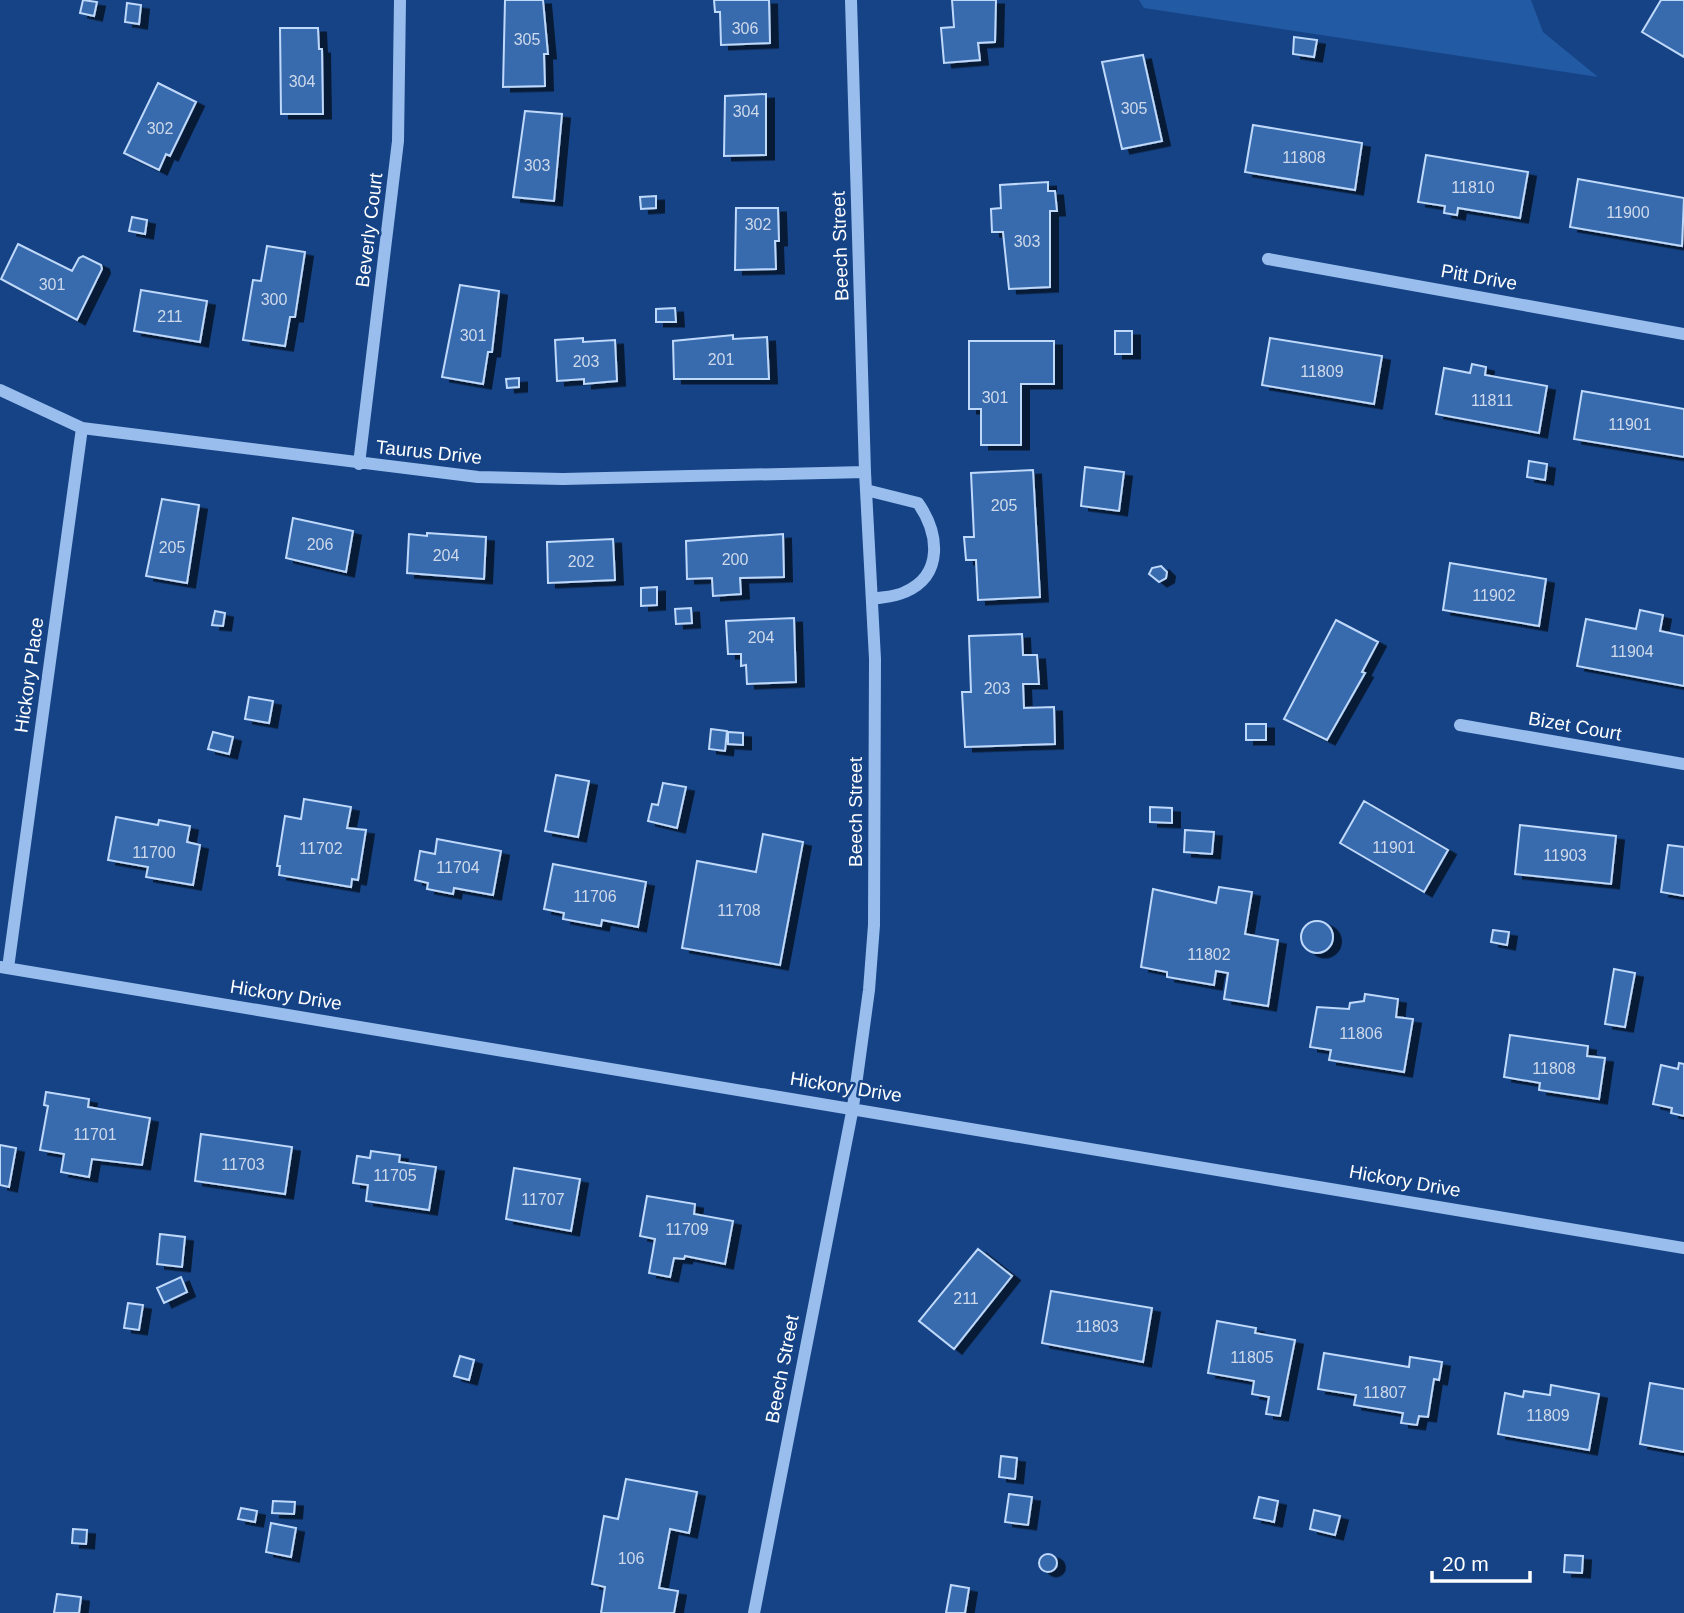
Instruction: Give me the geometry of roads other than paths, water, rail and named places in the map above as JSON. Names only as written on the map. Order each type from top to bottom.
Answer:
[{"type":"street","name":"Beverly Court","points":[[359,464],[398,141],[400,0]]},
{"type":"street","name":"Beech Street","points":[[754,1613],[853,1107],[869,990],[874,925],[875,659],[865,472],[851,0]]},
{"type":"street","name":"Pitt Drive","points":[[1268,259],[1684,334]]},
{"type":"street","name":"Taurus Drive","points":[[0,390],[82,428],[478,477],[563,479],[865,472]]},
{"type":"street","name":"Hickory Place","points":[[4,968],[82,428]]},
{"type":"street","points":[[866,490],[918,503],[929,519],[935,543],[932,571],[916,587],[902,594],[872,599]]},
{"type":"street","name":"Bizet Court","points":[[1460,725],[1684,764]]},
{"type":"street","name":"Hickory Drive","points":[[4,968],[853,1107],[1684,1248]]}]
